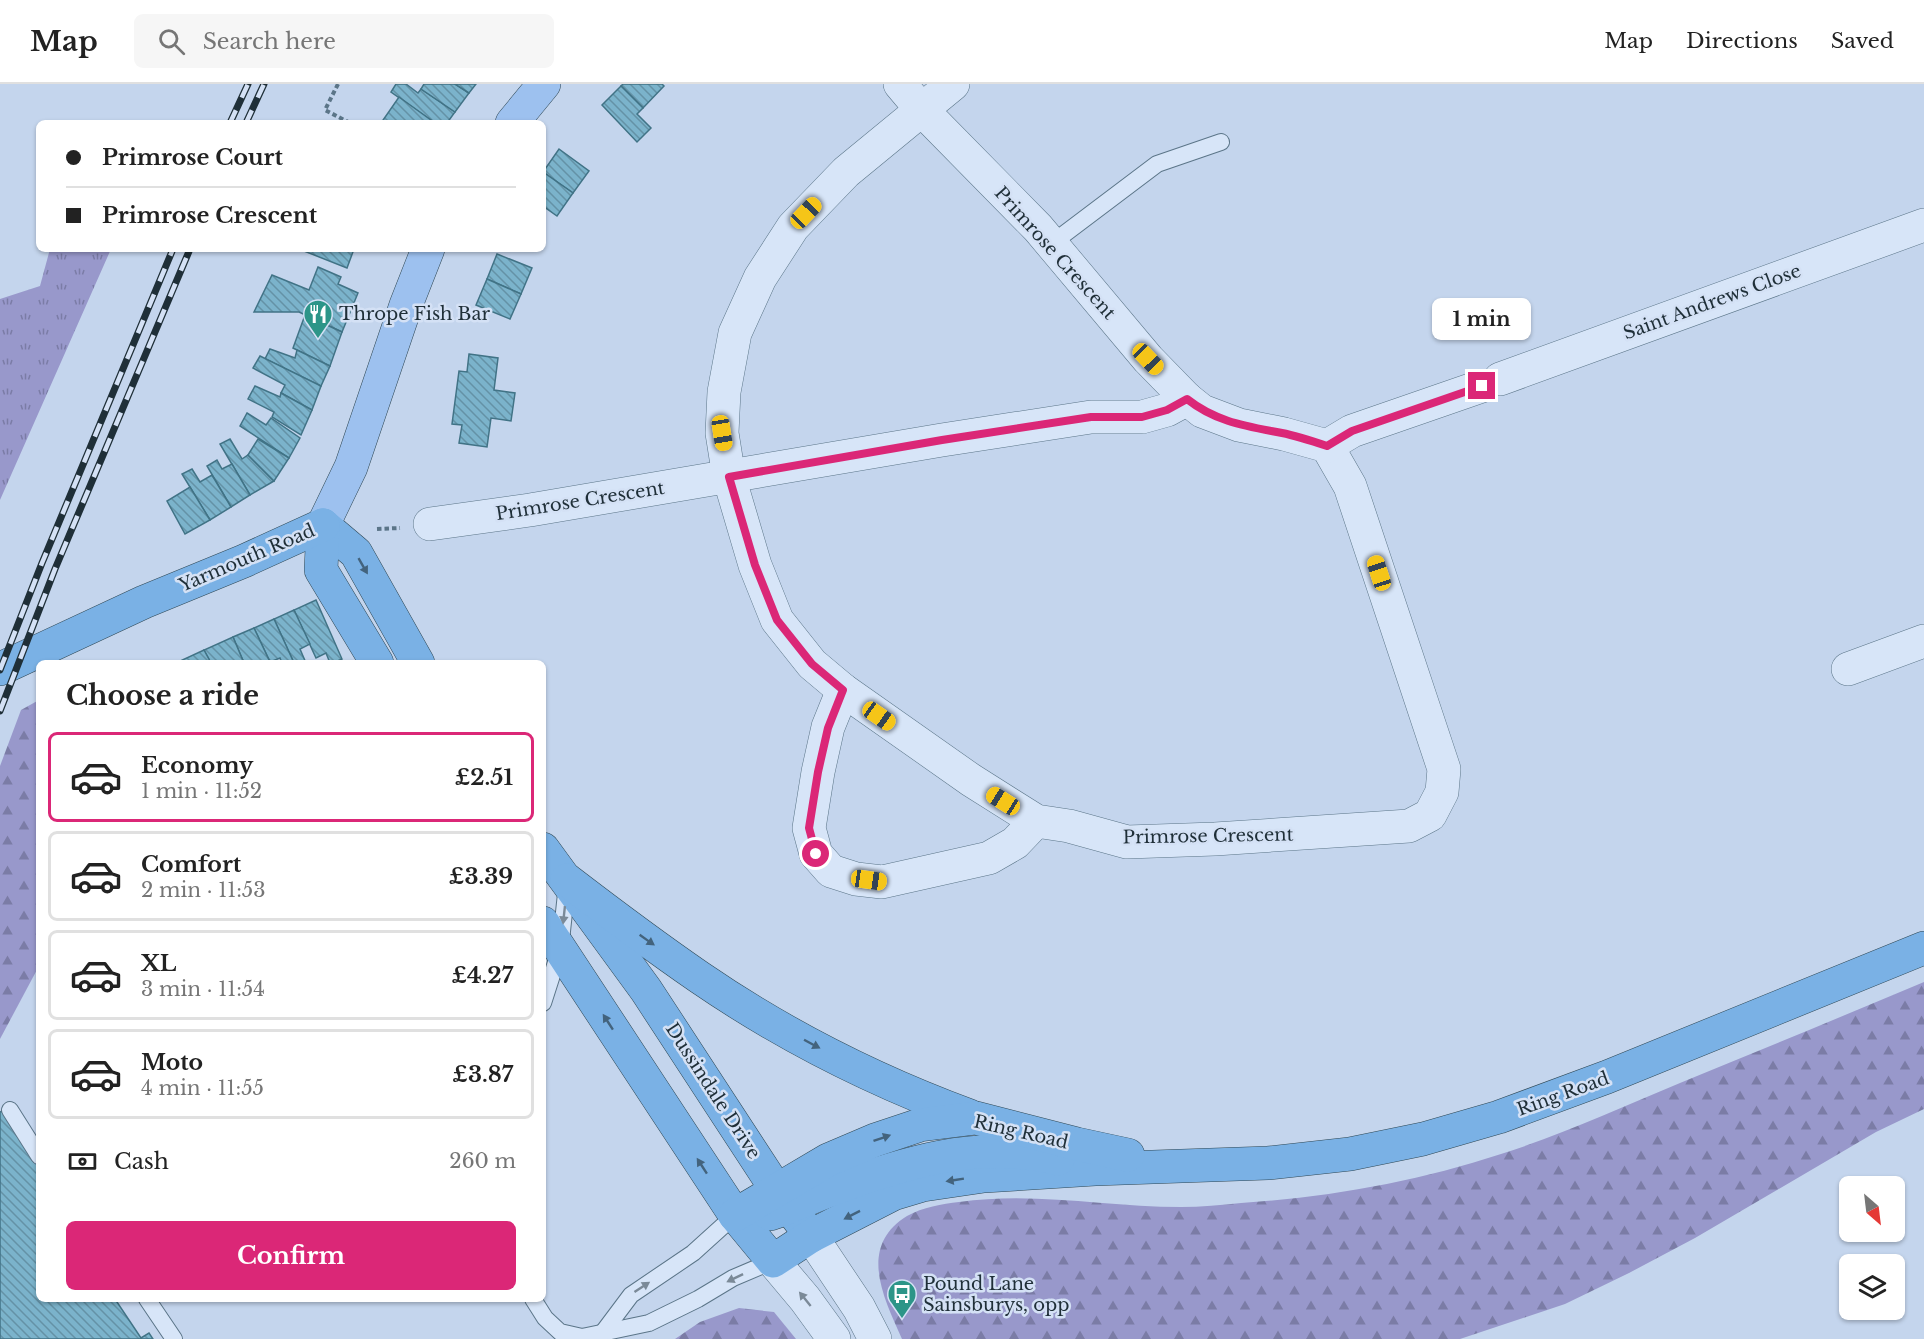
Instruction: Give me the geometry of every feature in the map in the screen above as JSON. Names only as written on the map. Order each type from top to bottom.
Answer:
[{"type":"highway","points":[[323,525],[321,570],[375,660]]},
{"type":"highway","points":[[323,525],[356,554],[416,660]]},
{"type":"highway","name":"Yarmouth Road","points":[[0,669],[144,602],[244,561],[323,525]]},
{"type":"highway","name":"Dussindale Drive","points":[[546,853],[646,990],[783,1198],[811,1236]]},
{"type":"highway","points":[[567,880],[701,978],[775,1025],[854,1066],[933,1102],[976,1118]]},
{"type":"highway","points":[[552,937],[735,1215],[773,1261]]},
{"type":"highway","name":"Ring Road","points":[[773,1261],[811,1236],[893,1194],[923,1185],[984,1176],[1095,1169],[1269,1163],[1350,1154],[1423,1139],[1499,1117],[1629,1069],[1924,948]]},
{"type":"highway","name":"Ring Road","points":[[783,1198],[828,1160],[875,1140],[920,1125],[976,1118],[1077,1144],[1183,1165]]},
{"type":"highway","points":[[735,1215],[763,1216],[783,1198],[890,1168],[974,1151],[1044,1155],[1095,1169]]},
{"type":"main road","points":[[514,120],[544,84]]},
{"type":"main road","name":"Yarmouth Road","points":[[323,525],[351,467],[406,305],[427,252]]},
{"type":"street","name":"Primrose Crescent","points":[[900,84],[921,109],[1038,228],[1148,359],[1187,399],[1202,411],[1239,425],[1327,446],[1350,486],[1444,769],[1442,792],[1431,814],[1409,826],[1215,839],[1127,842],[1069,826],[1036,821],[971,780],[843,690],[812,664],[777,620],[755,565],[729,477],[722,433],[724,392],[735,333],[760,279],[793,227],[846,172],[921,109],[952,84]]},
{"type":"street","name":"Saint Andrews Close","points":[[1327,446],[1352,431],[1924,225]]},
{"type":"street","name":"Primrose Crescent","points":[[430,524],[530,510],[1091,417],[1142,417],[1167,410],[1187,399]]},
{"type":"street","points":[[1848,669],[1924,641]]},
{"type":"street","points":[[843,690],[828,728],[809,828],[816,854],[831,871],[856,879],[882,882],[989,858],[1016,843],[1036,821]]},
{"type":"street","name":"Dussindale Drive","points":[[811,1236],[859,1308],[875,1339]]},
{"type":"street","points":[[773,1261],[834,1339]]},
{"type":"lane","points":[[1051,244],[1157,164],[1221,142]]},
{"type":"lane","points":[[546,981],[552,937],[567,880]]},
{"type":"lane","points":[[10,1110],[36,1151]]},
{"type":"lane","points":[[606,1335],[631,1295],[693,1253],[735,1215]]},
{"type":"lane","points":[[535,1302],[545,1318],[560,1332],[582,1337],[606,1335],[649,1323],[734,1278],[773,1261]]},
{"type":"lane","points":[[149,1302],[174,1339]]},
{"type":"path","points":[[338,84],[325,110],[344,120]]},
{"type":"green space","points":[[49,252],[110,252],[0,500],[0,299],[40,286]]},
{"type":"green space","points":[[36,702],[36,972],[0,1039],[0,766],[21,710]]},
{"type":"green space","points":[[1924,982],[1924,1109],[1876,1132],[1695,1238],[1629,1273],[1565,1304],[1460,1339],[902,1339],[882,1290],[879,1258],[883,1243],[892,1229],[907,1216],[926,1208],[959,1202],[1015,1198],[1154,1206],[1204,1206],[1307,1197],[1373,1187],[1437,1173],[1523,1147],[1591,1121]]},
{"type":"green space","points":[[739,1308],[774,1312],[796,1339],[675,1339],[700,1322]]},
{"type":"building","points":[[396,84],[406,84],[418,93],[421,89],[455,112],[449,120],[431,120],[391,92]]},
{"type":"building","points":[[424,84],[455,84],[469,93],[455,112],[421,89]]},
{"type":"building","points":[[455,84],[476,84],[469,93]]},
{"type":"building","points":[[623,84],[662,84],[664,86],[643,108],[621,86]]},
{"type":"building","points":[[621,86],[643,108],[637,114],[651,128],[637,142],[602,105]]},
{"type":"building","points":[[399,97],[431,120],[383,120]]},
{"type":"building","points":[[559,149],[589,171],[573,193],[546,174],[546,168]]},
{"type":"building","points":[[546,174],[573,193],[557,216],[546,208]]},
{"type":"building","points":[[307,252],[353,252],[347,268]]},
{"type":"building","points":[[497,254],[532,268],[521,294],[487,279]]},
{"type":"building","points":[[318,267],[341,277],[338,284],[358,293],[342,332],[299,312],[254,312],[272,275],[309,290]]},
{"type":"building","points":[[487,279],[521,294],[510,319],[476,305]]},
{"type":"building","name":"Thrope Fish Bar","points":[[305,315],[342,332],[330,366],[293,348]]},
{"type":"building","points":[[270,349],[295,358],[297,350],[330,366],[321,386],[265,359]]},
{"type":"building","points":[[469,354],[498,358],[494,390],[515,393],[511,421],[491,418],[487,447],[459,443],[462,425],[452,424],[459,371],[467,372]]},
{"type":"building","points":[[260,356],[321,386],[312,410],[281,393],[285,385],[253,368]]},
{"type":"building","points":[[255,386],[280,397],[281,393],[312,410],[301,435],[272,417],[274,412],[248,399]]},
{"type":"building","points":[[247,413],[266,425],[271,418],[300,438],[289,458],[240,426]]},
{"type":"building","points":[[230,439],[242,459],[248,455],[274,481],[250,495],[220,444]]},
{"type":"building","points":[[258,439],[289,458],[274,481],[248,455]]},
{"type":"building","points":[[217,460],[222,469],[232,464],[250,495],[231,507],[207,466]]},
{"type":"building","points":[[192,469],[200,482],[212,475],[231,507],[210,520],[182,474]]},
{"type":"building","points":[[190,487],[210,520],[185,534],[167,501]]},
{"type":"building","points":[[316,600],[342,659],[329,660],[326,653],[316,658],[294,610]]},
{"type":"building","points":[[294,610],[310,644],[300,649],[305,660],[293,660],[274,619]]},
{"type":"building","points":[[274,619],[293,660],[281,660],[280,658],[269,660],[254,628]]},
{"type":"building","points":[[254,628],[269,660],[243,660],[233,637]]},
{"type":"building","points":[[233,637],[243,660],[209,660],[204,650]]},
{"type":"building","points":[[204,650],[209,660],[182,660]]},
{"type":"building","points":[[2,1111],[36,1161],[36,1302],[117,1302],[141,1338],[149,1333],[153,1339],[0,1339],[0,1112]]},
{"type":"railway","points":[[231,120],[248,84]]},
{"type":"railway","points":[[247,120],[264,84]]},
{"type":"railway","points":[[0,670],[42,563],[172,252]]},
{"type":"railway","points":[[0,711],[55,569],[189,252]]},
{"type":"place","name":"Thrope Fish Bar","points":[[318,340]]},
{"type":"place","name":"Pound Lane Sainsburys, opp","points":[[902,1320]]},
{"type":"route","points":[[816,854],[809,828],[818,772],[828,728],[843,690],[812,664],[777,620],[755,565],[729,477],[1091,417],[1142,417],[1167,410],[1187,399],[1202,411],[1239,425],[1327,446],[1352,431],[1482,386]]}]
